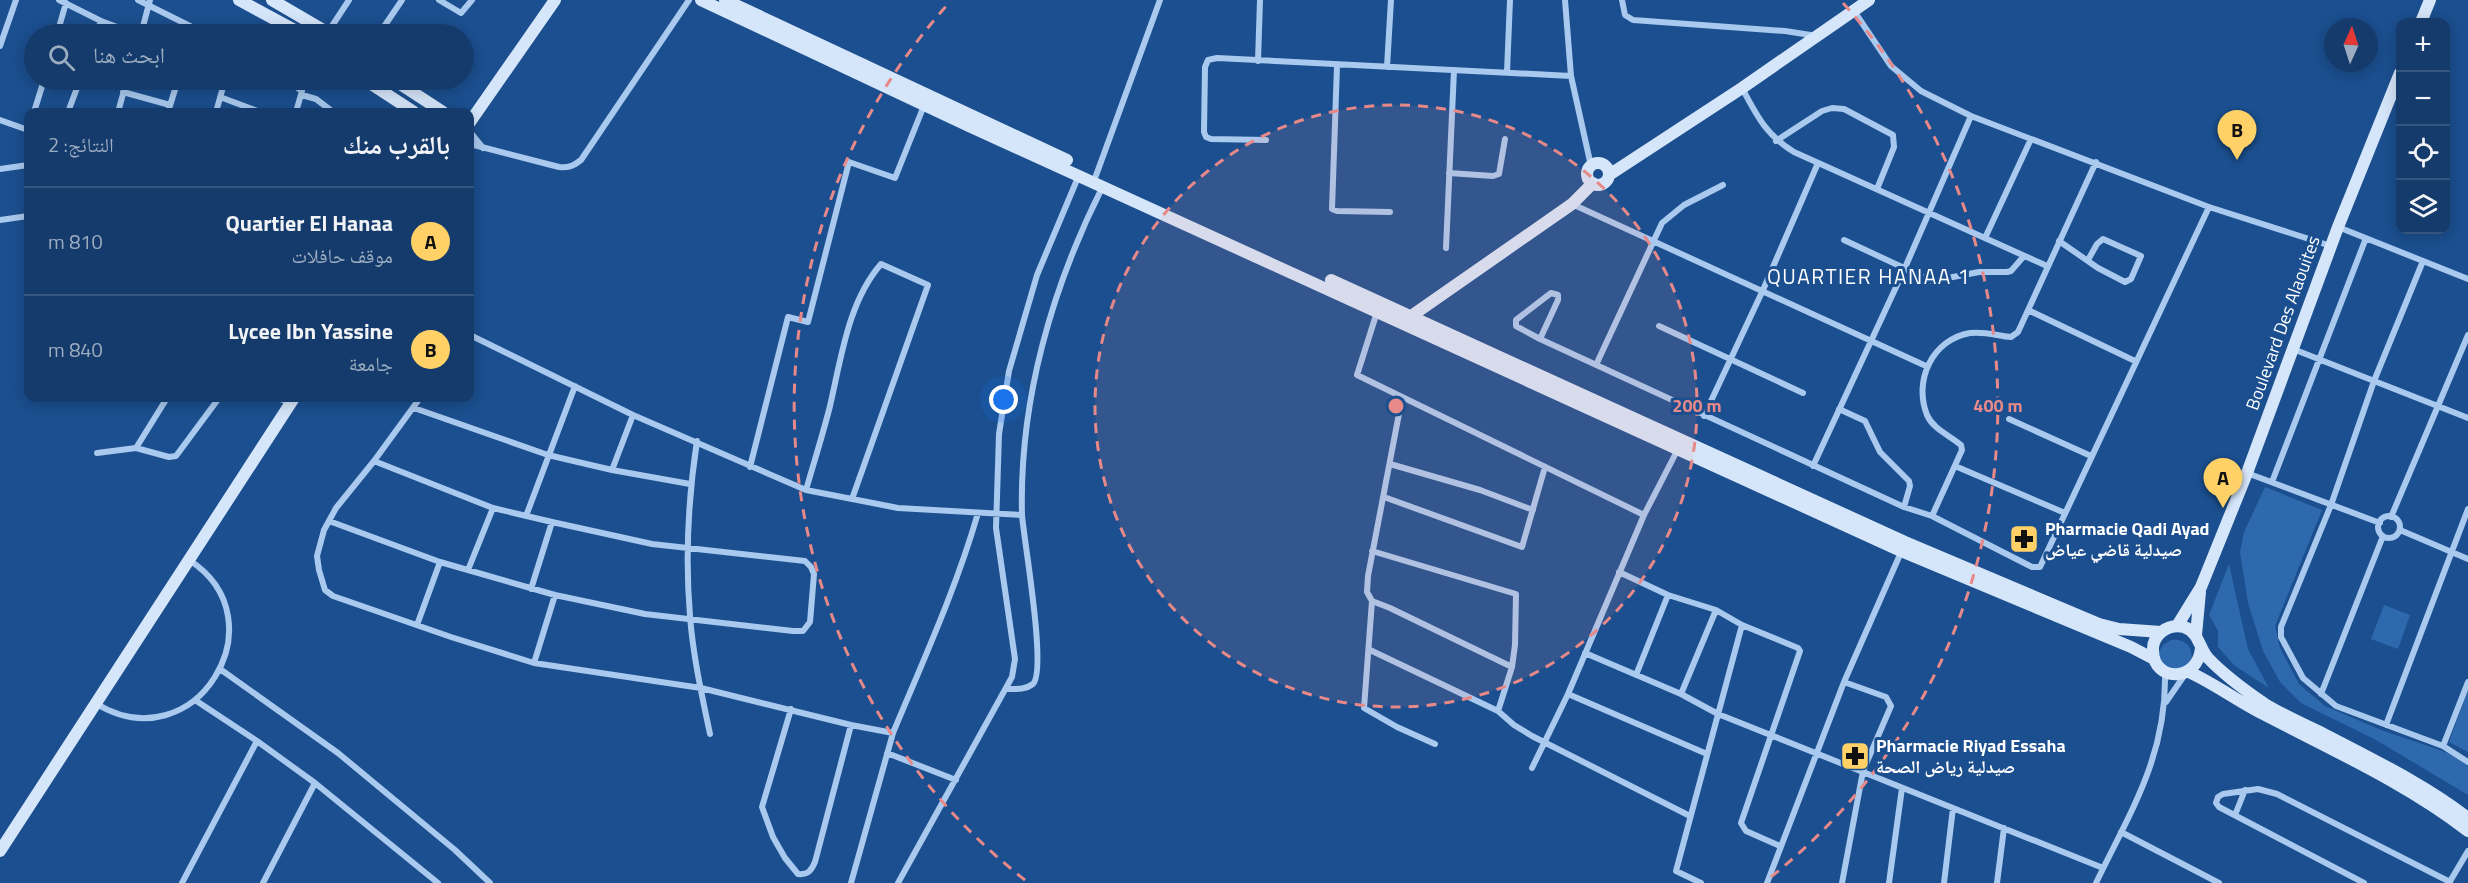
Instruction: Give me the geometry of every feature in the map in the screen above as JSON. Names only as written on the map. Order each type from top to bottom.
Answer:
[{"type":"main road","points":[[239,0],[283,24]]},
{"type":"main road","points":[[272,0],[312,24]]},
{"type":"main road","points":[[474,116],[555,0]]},
{"type":"main road","points":[[701,0],[926,100],[1903,546],[2131,647],[2154,659],[2165,671],[2172,674],[2187,672],[2196,666],[2201,648]]},
{"type":"main road","points":[[725,0],[1079,175],[1098,180]]},
{"type":"main road","points":[[1593,183],[1604,184],[1610,175],[1742,88],[1869,0]]},
{"type":"main road","points":[[2423,18],[2430,0]]},
{"type":"main road","name":"Boulevard Des Alaouites","points":[[2201,587],[2247,473],[2338,227],[2396,83]]},
{"type":"main road","points":[[380,90],[408,108]]},
{"type":"main road","points":[[409,90],[437,108]]},
{"type":"main road","points":[[1593,183],[1588,175],[1591,166],[1595,164],[1605,165],[1610,175]]},
{"type":"main road","points":[[1407,319],[1572,204],[1593,183]]},
{"type":"main road","points":[[1302,271],[1377,310],[1407,319]]},
{"type":"main road","points":[[0,851],[291,402]]},
{"type":"main road","points":[[1903,546],[2099,624],[2119,629],[2162,632],[2177,626],[2201,587]]},
{"type":"main road","points":[[2196,636],[2201,587]]},
{"type":"main road","points":[[2177,626],[2191,630],[2208,658],[2266,705],[2377,761],[2468,818]]},
{"type":"main road","points":[[2154,659],[2153,644],[2162,632]]},
{"type":"main road","points":[[2187,672],[2261,713],[2374,770],[2428,802],[2468,831]]},
{"type":"street","points":[[0,46],[16,0]]},
{"type":"street","points":[[138,0],[149,3],[188,24]]},
{"type":"street","points":[[334,24],[349,0]]},
{"type":"street","points":[[386,24],[402,0]]},
{"type":"street","points":[[439,0],[461,12],[472,0]]},
{"type":"street","points":[[474,145],[559,167],[568,168],[575,165],[688,0]]},
{"type":"street","points":[[1006,689],[1022,689],[1033,684],[1037,676],[1037,630],[1022,515],[1021,473],[1031,394],[1047,331],[1071,257],[1160,0]]},
{"type":"street","points":[[1258,61],[1260,0]]},
{"type":"street","points":[[1388,67],[1391,0]]},
{"type":"street","points":[[1507,72],[1510,0]]},
{"type":"street","points":[[1565,0],[1571,75],[1591,166]]},
{"type":"street","points":[[1622,0],[1625,15],[1633,20],[1785,31],[1817,36]]},
{"type":"street","points":[[59,24],[63,2],[109,24]]},
{"type":"street","points":[[144,24],[149,3]]},
{"type":"street","points":[[1854,11],[1891,66],[1921,91],[1971,116],[2209,207],[2331,246]]},
{"type":"street","points":[[1266,140],[1206,137],[1204,132],[1205,67],[1208,60],[1571,75]]},
{"type":"street","points":[[1337,66],[1332,208],[1337,211],[1390,212]]},
{"type":"street","points":[[1446,248],[1454,70]]},
{"type":"street","points":[[1742,88],[1766,130],[1776,141],[1818,163],[2047,266]]},
{"type":"street","points":[[35,108],[41,90]]},
{"type":"street","points":[[70,108],[76,90]]},
{"type":"street","points":[[169,108],[175,90]]},
{"type":"street","points":[[217,108],[222,90]]},
{"type":"street","points":[[297,108],[302,95],[300,90]]},
{"type":"street","points":[[119,108],[123,92],[166,108]]},
{"type":"street","points":[[302,95],[316,99],[328,108]]},
{"type":"street","points":[[220,97],[249,108]]},
{"type":"street","points":[[750,467],[788,316],[807,322],[849,162],[895,178],[926,100]]},
{"type":"street","points":[[1776,141],[1821,111],[1832,108],[1844,109],[1893,135],[1894,147],[1876,189]]},
{"type":"street","points":[[1812,466],[1904,270],[1971,116]]},
{"type":"street","points":[[0,120],[24,128]]},
{"type":"street","points":[[474,137],[484,148]]},
{"type":"street","points":[[1449,173],[1494,176],[1499,174],[1505,139]]},
{"type":"street","points":[[1985,238],[2031,139]]},
{"type":"street","points":[[1932,516],[1961,454],[1961,445],[1933,424],[1928,415],[1923,389],[1926,366],[1937,352],[1958,337],[1985,332],[2006,337],[2016,335],[2096,162]]},
{"type":"street","points":[[1704,416],[1763,290],[1818,163]]},
{"type":"street","points":[[0,169],[24,166]]},
{"type":"street","points":[[898,883],[1012,677],[1015,659],[996,528],[999,434],[1009,371],[1037,275],[1079,175]]},
{"type":"street","points":[[1596,365],[1662,223],[1684,205],[1723,185]]},
{"type":"street","points":[[1572,204],[1926,366]]},
{"type":"street","points":[[1540,339],[1558,300],[1556,293],[1551,293],[1514,323],[1540,339],[1704,416],[1904,507],[1932,516],[2036,568],[2043,562],[2135,361],[2209,207]]},
{"type":"street","points":[[0,219],[24,216]]},
{"type":"street","points":[[2338,227],[2468,279]]},
{"type":"street","points":[[2272,482],[2366,238]]},
{"type":"street","points":[[2059,241],[2098,268],[2129,282],[2141,256],[2103,239],[2097,244],[2088,260]]},
{"type":"street","points":[[1844,240],[1904,270],[1932,280],[1980,272],[2011,271],[2024,256]]},
{"type":"street","points":[[2423,261],[2374,381],[2331,505],[2281,627],[2281,638],[2303,678],[2336,706],[2444,746],[2468,762]]},
{"type":"street","points":[[806,490],[840,360],[857,306],[865,287],[881,264],[928,285],[852,499]]},
{"type":"street","points":[[1377,310],[1357,375],[1644,516]]},
{"type":"street","points":[[2028,310],[2135,361]]},
{"type":"street","points":[[1659,326],[1803,393]]},
{"type":"street","points":[[2391,517],[2468,335]]},
{"type":"street","points":[[474,337],[633,415],[806,490],[898,508],[1022,515]]},
{"type":"street","points":[[2292,349],[2468,418]]},
{"type":"street","points":[[526,516],[575,386]]},
{"type":"street","points":[[1402,398],[1372,550],[1368,596],[1372,601],[1512,667]]},
{"type":"street","points":[[136,448],[165,402]]},
{"type":"street","points":[[97,453],[136,448],[169,457],[176,456],[216,402]]},
{"type":"street","points":[[418,402],[342,500],[329,521],[317,556],[326,590],[333,596],[534,663],[701,688],[893,733]]},
{"type":"street","points":[[414,408],[548,455],[612,470],[690,484]]},
{"type":"street","points":[[1839,409],[1865,421],[1880,452],[1909,481],[1910,486],[1904,507]]},
{"type":"street","points":[[612,470],[633,415]]},
{"type":"street","points":[[2009,420],[2091,456]]},
{"type":"street","points":[[697,441],[690,484],[687,547],[690,618],[710,734]]},
{"type":"street","points":[[1532,768],[1568,694],[1644,516],[1680,444]]},
{"type":"street","points":[[329,521],[440,562],[531,589],[645,614],[793,631],[803,631],[810,622],[814,574],[812,567],[797,559],[652,544],[526,516],[493,508],[374,461]]},
{"type":"street","points":[[1390,464],[1480,490],[1533,510]]},
{"type":"street","points":[[1956,466],[2065,513]]},
{"type":"street","points":[[1384,497],[1522,546],[1545,467]]},
{"type":"street","points":[[2247,473],[2379,523]]},
{"type":"street","points":[[468,570],[493,508]]},
{"type":"street","points":[[2386,725],[2468,509]]},
{"type":"street","points":[[850,883],[893,733],[938,626],[970,542],[978,513]]},
{"type":"street","points":[[2391,517],[2398,521],[2400,530],[2396,536],[2391,538],[2384,536],[2379,530],[2379,523],[2384,518],[2391,517]]},
{"type":"street","points":[[531,589],[552,522]]},
{"type":"street","points":[[2400,530],[2468,559]]},
{"type":"street","points":[[2321,694],[2384,536]]},
{"type":"street","points":[[1767,883],[1844,682],[1903,546]]},
{"type":"street","points":[[1372,550],[1516,594],[1512,667],[1498,711]]},
{"type":"street","points":[[95,703],[106,710],[135,718],[162,716],[188,706],[209,688],[220,669],[229,638],[226,610],[215,585],[188,560]]},
{"type":"street","points":[[417,625],[440,562]]},
{"type":"street","points":[[1619,572],[1668,595],[1716,610],[1742,625],[1798,648],[1800,651],[1741,823],[1746,831],[1780,846]]},
{"type":"street","points":[[534,663],[555,595]]},
{"type":"street","points":[[1636,675],[1668,595]]},
{"type":"street","points":[[1372,601],[1364,708],[1396,727],[1435,744]]},
{"type":"street","points":[[1681,694],[1716,610]]},
{"type":"street","points":[[1701,883],[1676,871],[1742,625]]},
{"type":"street","points":[[1370,650],[1498,711],[1514,725],[1544,742],[1690,816]]},
{"type":"street","points":[[1585,653],[1681,694],[1718,714],[2103,868]]},
{"type":"street","points":[[220,669],[338,753],[455,850],[490,883]]},
{"type":"street","points":[[2096,883],[2152,764],[2166,702],[2165,671]]},
{"type":"street","points":[[2166,702],[2187,672]]},
{"type":"street","points":[[1842,883],[1863,771],[1891,706],[1890,701],[1886,698],[1844,682]]},
{"type":"street","points":[[2444,746],[2468,682]]},
{"type":"street","points":[[1568,694],[1707,754]]},
{"type":"street","points":[[195,700],[315,783],[438,883]]},
{"type":"street","points":[[791,709],[762,807],[784,858],[798,873],[806,874],[811,871],[815,862],[851,725]]},
{"type":"street","points":[[182,883],[257,741]]},
{"type":"street","points":[[887,753],[956,780]]},
{"type":"street","points":[[263,883],[315,783]]},
{"type":"street","points":[[1889,883],[1902,788]]},
{"type":"street","points":[[2364,883],[2219,807],[2216,800],[2223,794],[2245,790],[2258,789],[2277,794],[2450,882],[2468,851]]},
{"type":"street","points":[[2235,815],[2245,790]]},
{"type":"street","points":[[1944,883],[1953,808]]},
{"type":"street","points":[[1997,883],[2004,828]]},
{"type":"street","points":[[2121,832],[2220,883]]},
{"type":"shaded area","points":[[2265,487],[2322,510],[2275,626],[2280,648],[2299,684],[2325,706],[2381,730],[2454,755],[2468,766],[2468,795],[2376,740],[2301,703],[2280,682],[2263,651],[2248,603],[2240,552],[2244,532]]},
{"type":"shaded area","points":[[2229,564],[2248,649],[2269,688],[2235,666],[2218,647],[2218,631],[2209,615]]},
{"type":"shaded area","points":[[2384,605],[2410,615],[2398,649],[2371,639]]},
{"type":"shaded area","points":[[2171,640],[2182,641],[2189,647],[2192,657],[2189,668],[2165,671],[2158,653],[2163,645]]},
{"type":"shaded area","points":[[2468,690],[2468,752],[2449,742]]},
{"type":"place","name":"Lycee Ibn Yassine","points":[[2237,160]]},
{"type":"place","name":"Quartier El Hanaa","points":[[2223,508]]},
{"type":"place","name":"Pharmacie Qadi Ayad صيدلية قاضي عياض","points":[[2024,539]]},
{"type":"place","name":"Pharmacie Riyad Essaha صيدلية رياض الصحة","points":[[1855,756]]},
{"type":"district","name":"QUARTIER HANAA 1","points":[[1869,277]]}]
